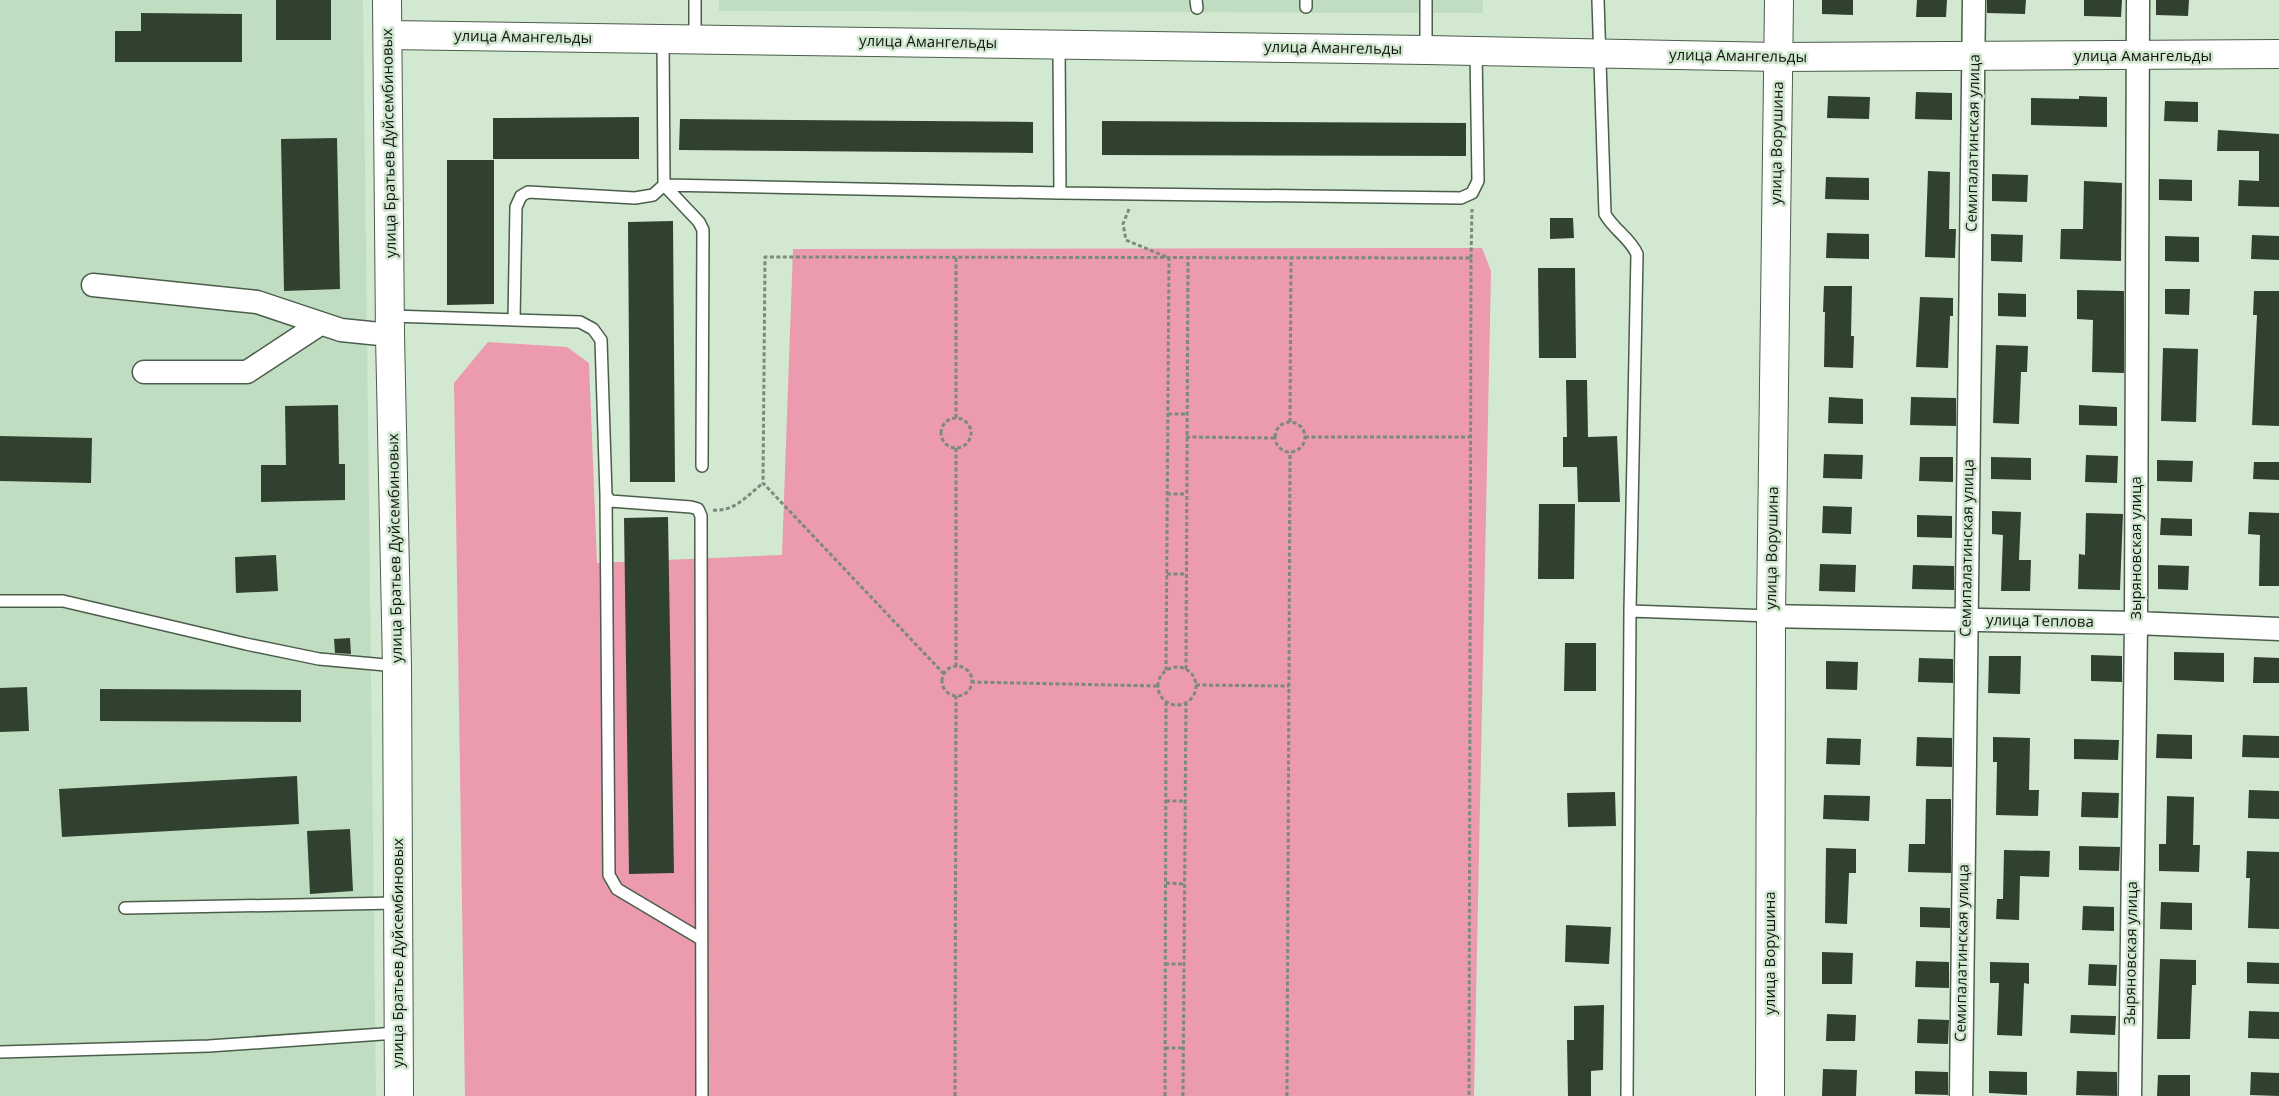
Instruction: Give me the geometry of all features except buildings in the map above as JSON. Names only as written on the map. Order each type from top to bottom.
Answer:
[{"type":"street","name":"улица Братьев Дуйсембиновых","points":[[387,0],[390,325],[397,666],[399,1096]]},
{"type":"street","name":"улица Ворушина","points":[[1770,1096],[1771,616],[1779,0]]},
{"type":"street","name":"Семипалатинская улица","points":[[1960,1096],[1974,0]]},
{"type":"street","name":"Зыряновская улица","points":[[2130,1096],[2136,623],[2138,0]]},
{"type":"street","name":"улица Амангельды","points":[[388,35],[1059,44],[1778,57],[2279,54]]},
{"type":"street","points":[[93,285],[257,302],[341,330],[390,325]]},
{"type":"street","points":[[144,372],[247,372],[320,324]]},
{"type":"street","name":"улица Теплова","points":[[1771,616],[2136,623],[2279,629]]},
{"type":"lane","points":[[695,0],[695,39]]},
{"type":"lane","points":[[1426,0],[1426,50]]},
{"type":"lane","points":[[1598,0],[1605,214],[1610,223],[1634,247],[1637,254],[1630,611],[1627,1096]]},
{"type":"lane","points":[[663,39],[664,184],[699,222],[702,230],[702,466]]},
{"type":"lane","points":[[1059,44],[1060,193]]},
{"type":"lane","points":[[514,320],[516,207],[521,196],[528,192],[636,198],[653,195],[664,184],[1060,193],[1461,198],[1472,193],[1478,181],[1476,51]]},
{"type":"lane","points":[[390,325],[514,320],[580,322],[593,329],[600,340],[606,495],[610,875],[617,889],[701,939]]},
{"type":"lane","points":[[606,495],[610,502],[692,507],[698,510],[701,516],[702,1096]]},
{"type":"lane","points":[[0,601],[63,601],[246,644],[319,659],[397,666]]},
{"type":"lane","points":[[1630,611],[1771,616]]},
{"type":"lane","points":[[125,908],[397,903]]},
{"type":"lane","points":[[0,1052],[209,1046],[398,1033]]},
{"type":"path","points":[[1469,1096],[1472,193]]},
{"type":"path","points":[[1140,194],[1126,213],[1123,224],[1126,240],[1169,258]]},
{"type":"path","points":[[944,674],[763,483],[765,257],[1471,258]]},
{"type":"path","points":[[956,258],[956,418]]},
{"type":"path","points":[[1166,670],[1169,258]]},
{"type":"path","points":[[1186,669],[1188,258]]},
{"type":"path","points":[[1290,422],[1291,258]]},
{"type":"path","points":[[1168,414],[1187,414]]},
{"type":"path","points":[[956,418],[965,421],[971,433],[965,445],[956,448],[947,444],[942,435],[943,425],[956,418]]},
{"type":"path","points":[[1290,422],[1299,425],[1305,437],[1302,446],[1290,452],[1278,446],[1275,438],[1278,429],[1290,422]]},
{"type":"path","points":[[1186,437],[1275,438]]},
{"type":"path","points":[[1305,437],[1471,437]]},
{"type":"path","points":[[956,448],[956,666]]},
{"type":"path","points":[[1287,1096],[1290,452]]},
{"type":"path","points":[[698,510],[722,511],[733,508],[763,483]]},
{"type":"path","points":[[1168,494],[1186,494]]},
{"type":"path","points":[[1167,574],[1186,574]]},
{"type":"path","points":[[956,666],[969,672],[971,682],[965,694],[956,696],[947,693],[942,684],[944,674],[947,670],[956,666]]},
{"type":"path","points":[[1175,667],[1186,669],[1192,674],[1196,685],[1192,697],[1186,702],[1177,705],[1166,701],[1160,696],[1158,686],[1160,678],[1166,670],[1175,667]]},
{"type":"path","points":[[971,682],[1158,686]]},
{"type":"path","points":[[1196,685],[1289,686]]},
{"type":"path","points":[[955,1096],[956,696]]},
{"type":"path","points":[[1165,1096],[1166,701]]},
{"type":"path","points":[[1183,1096],[1186,702]]},
{"type":"path","points":[[1166,801],[1185,801]]},
{"type":"path","points":[[1166,883],[1185,884]]},
{"type":"path","points":[[1165,964],[1184,964]]},
{"type":"path","points":[[1165,1048],[1184,1048]]},
{"type":"shaded area","points":[[0,0],[363,0],[376,1096],[0,1096]]},
{"type":"shaded area","points":[[719,0],[1483,0],[1483,13],[719,11]]},
{"type":"shaded area","points":[[1482,248],[1491,271],[1474,1096],[465,1096],[454,383],[488,342],[567,347],[589,363],[597,563],[782,555],[793,249]]}]
